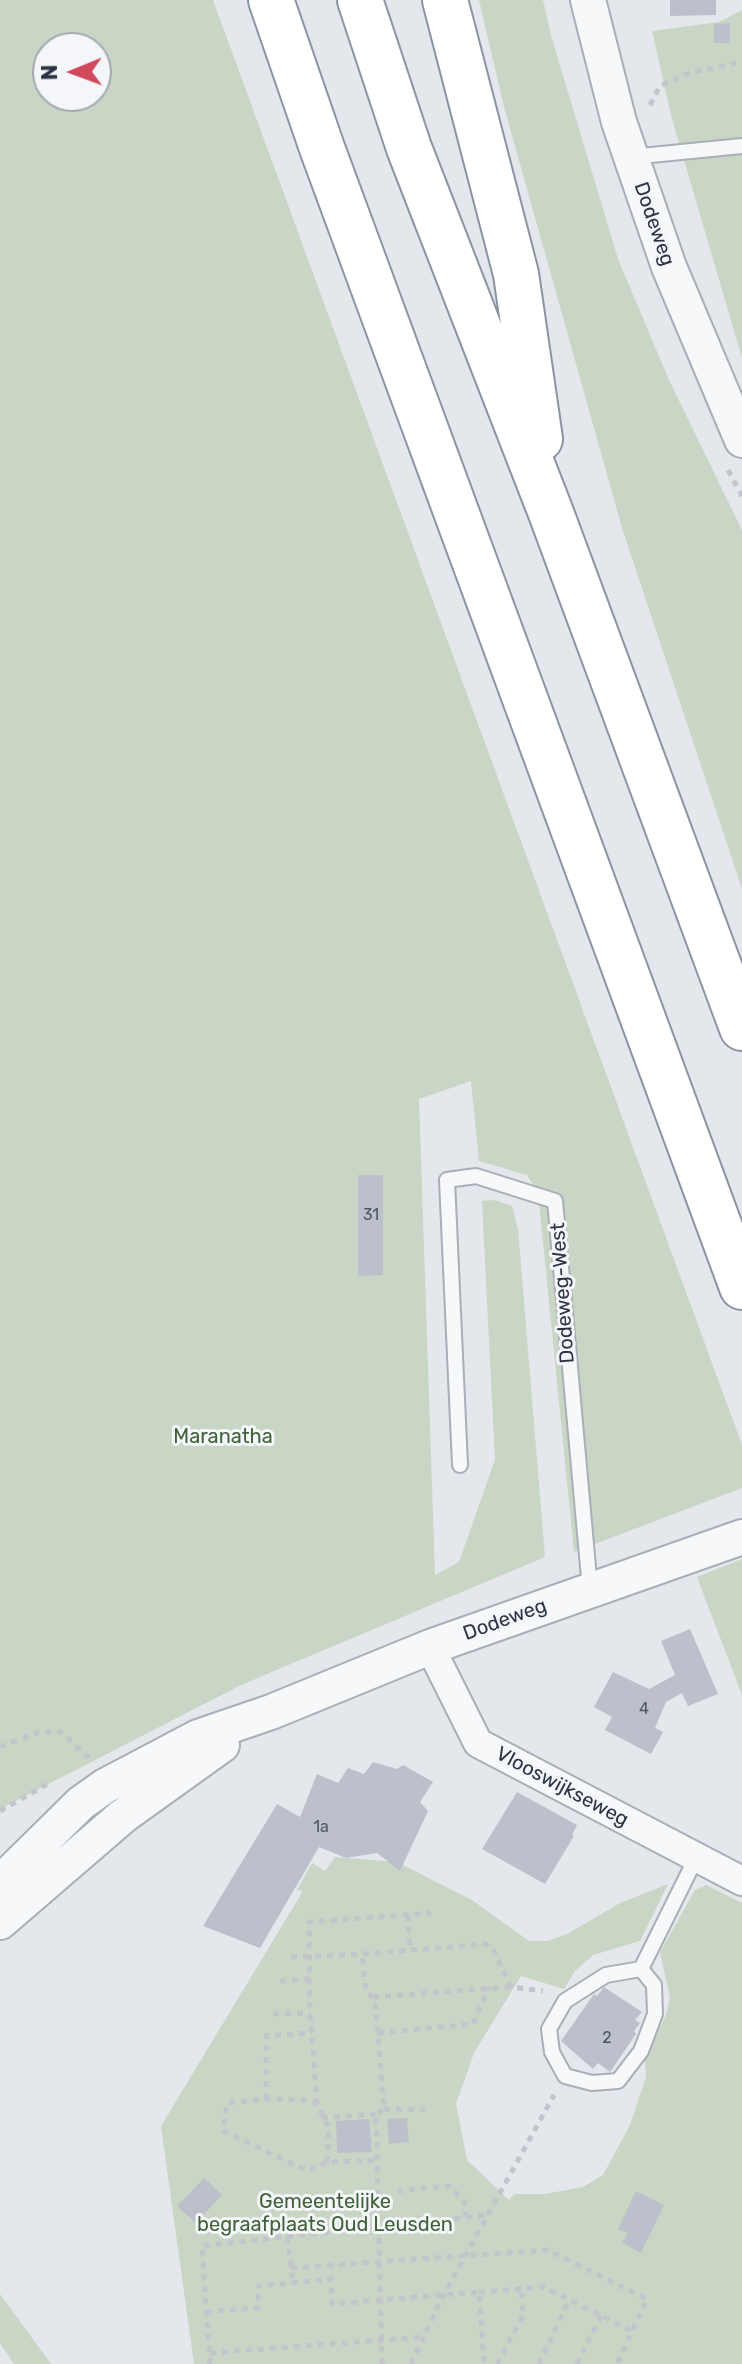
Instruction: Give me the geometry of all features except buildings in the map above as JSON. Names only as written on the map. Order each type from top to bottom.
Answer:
[{"type":"highway","points":[[271,0],[327,161],[742,1287]]},
{"type":"highway","points":[[360,0],[409,148],[551,513],[742,1028]]},
{"type":"highway","points":[[445,0],[516,274],[551,513]]},
{"type":"street","name":"Dodeweg","points":[[588,0],[619,122],[669,267],[742,440]]},
{"type":"street","name":"Dodeweg","points":[[0,1883],[49,1833],[105,1786],[198,1737],[271,1712],[430,1647],[742,1537]]},
{"type":"street","name":"Vlooswijkseweg","points":[[430,1647],[478,1743],[742,1881]]},
{"type":"street","name":"Dodeweg","points":[[0,1922],[166,1783],[271,1712]]},
{"type":"lane","points":[[631,157],[742,146]]},
{"type":"lane","name":"Dodeweg-West","points":[[460,1465],[447,1180],[476,1176],[555,1201],[590,1590]]},
{"type":"lane","points":[[641,1969],[696,1858]]},
{"type":"lane","points":[[641,1969],[654,1985],[655,2014],[641,2051],[618,2081],[592,2083],[565,2076],[552,2052],[549,2029],[565,2001],[606,1975],[641,1969]]},
{"type":"path","points":[[619,122],[648,110],[660,86],[689,73],[742,62]]},
{"type":"path","points":[[0,1747],[39,1732],[61,1732],[90,1760],[77,1767]]},
{"type":"path","points":[[0,1811],[64,1774]]},
{"type":"path","points":[[327,2162],[329,2128],[317,2104],[310,2013],[309,1922],[431,1913]]},
{"type":"path","points":[[408,1915],[410,1950]]},
{"type":"path","points":[[291,1957],[486,1944],[494,1951],[511,1987]]},
{"type":"path","points":[[362,1954],[366,1991],[372,1997],[378,2033],[384,2109]]},
{"type":"path","points":[[280,1981],[310,1979]]},
{"type":"path","points":[[378,2033],[473,2024],[489,1987]]},
{"type":"path","points":[[372,1997],[511,1987],[551,1992],[565,2001]]},
{"type":"path","points":[[273,2014],[310,2013]]},
{"type":"path","points":[[266,2099],[266,2036],[312,2033]]},
{"type":"path","points":[[411,2364],[443,2296],[565,2076]]},
{"type":"path","points":[[317,2104],[307,2100],[266,2099],[227,2103],[223,2131],[308,2171],[327,2162],[378,2160]]},
{"type":"path","points":[[322,2118],[376,2114],[384,2109],[425,2110]]},
{"type":"path","points":[[376,2114],[382,2364]]},
{"type":"path","points":[[397,2191],[449,2186],[464,2201],[466,2217]]},
{"type":"path","points":[[210,2364],[202,2246],[488,2215]]},
{"type":"path","points":[[287,2237],[293,2282]]},
{"type":"path","points":[[291,2268],[548,2250],[647,2299],[617,2364]]},
{"type":"path","points":[[330,2265],[332,2304],[544,2287],[632,2331]]},
{"type":"path","points":[[206,2312],[258,2308],[258,2286],[331,2279]]},
{"type":"path","points":[[497,2364],[523,2316],[521,2288]]},
{"type":"path","points":[[479,2292],[484,2364]]},
{"type":"path","points":[[539,2364],[569,2299]]},
{"type":"path","points":[[577,2364],[601,2315]]},
{"type":"path","points":[[209,2353],[424,2337]]},
{"type":"green space","name":"Maranatha","points":[[0,0],[213,0],[742,1445],[742,1488],[574,1552],[538,1192],[527,1175],[479,1161],[471,1081],[419,1099],[435,1575],[459,1562],[495,1460],[482,1201],[495,1200],[512,1206],[518,1229],[545,1557],[241,1685],[0,1809]]},
{"type":"green space","points":[[479,0],[543,0],[618,259],[669,380],[742,530],[742,889],[622,528],[504,107]]},
{"type":"green space","points":[[742,10],[742,358],[672,119],[652,31],[719,22]]},
{"type":"green space","points":[[742,1559],[742,1695],[697,1577]]},
{"type":"green space","name":"Gemeentelijke begraafplaats Oud Leusden","points":[[335,1857],[397,1862],[472,1900],[529,1941],[547,1941],[567,1934],[620,1903],[668,1884],[640,1941],[593,1955],[575,1971],[564,1989],[521,1976],[474,2053],[456,2104],[467,2160],[509,2200],[514,2194],[545,2194],[583,2187],[603,2175],[630,2125],[646,2077],[645,2058],[666,2015],[670,1998],[660,1952],[695,1890],[706,1885],[742,1903],[742,2364],[194,2364],[161,2126],[303,1891],[297,1890],[312,1863],[325,1871]]},
{"type":"green space","points":[[0,2294],[51,2364],[14,2364],[0,2343]]}]
